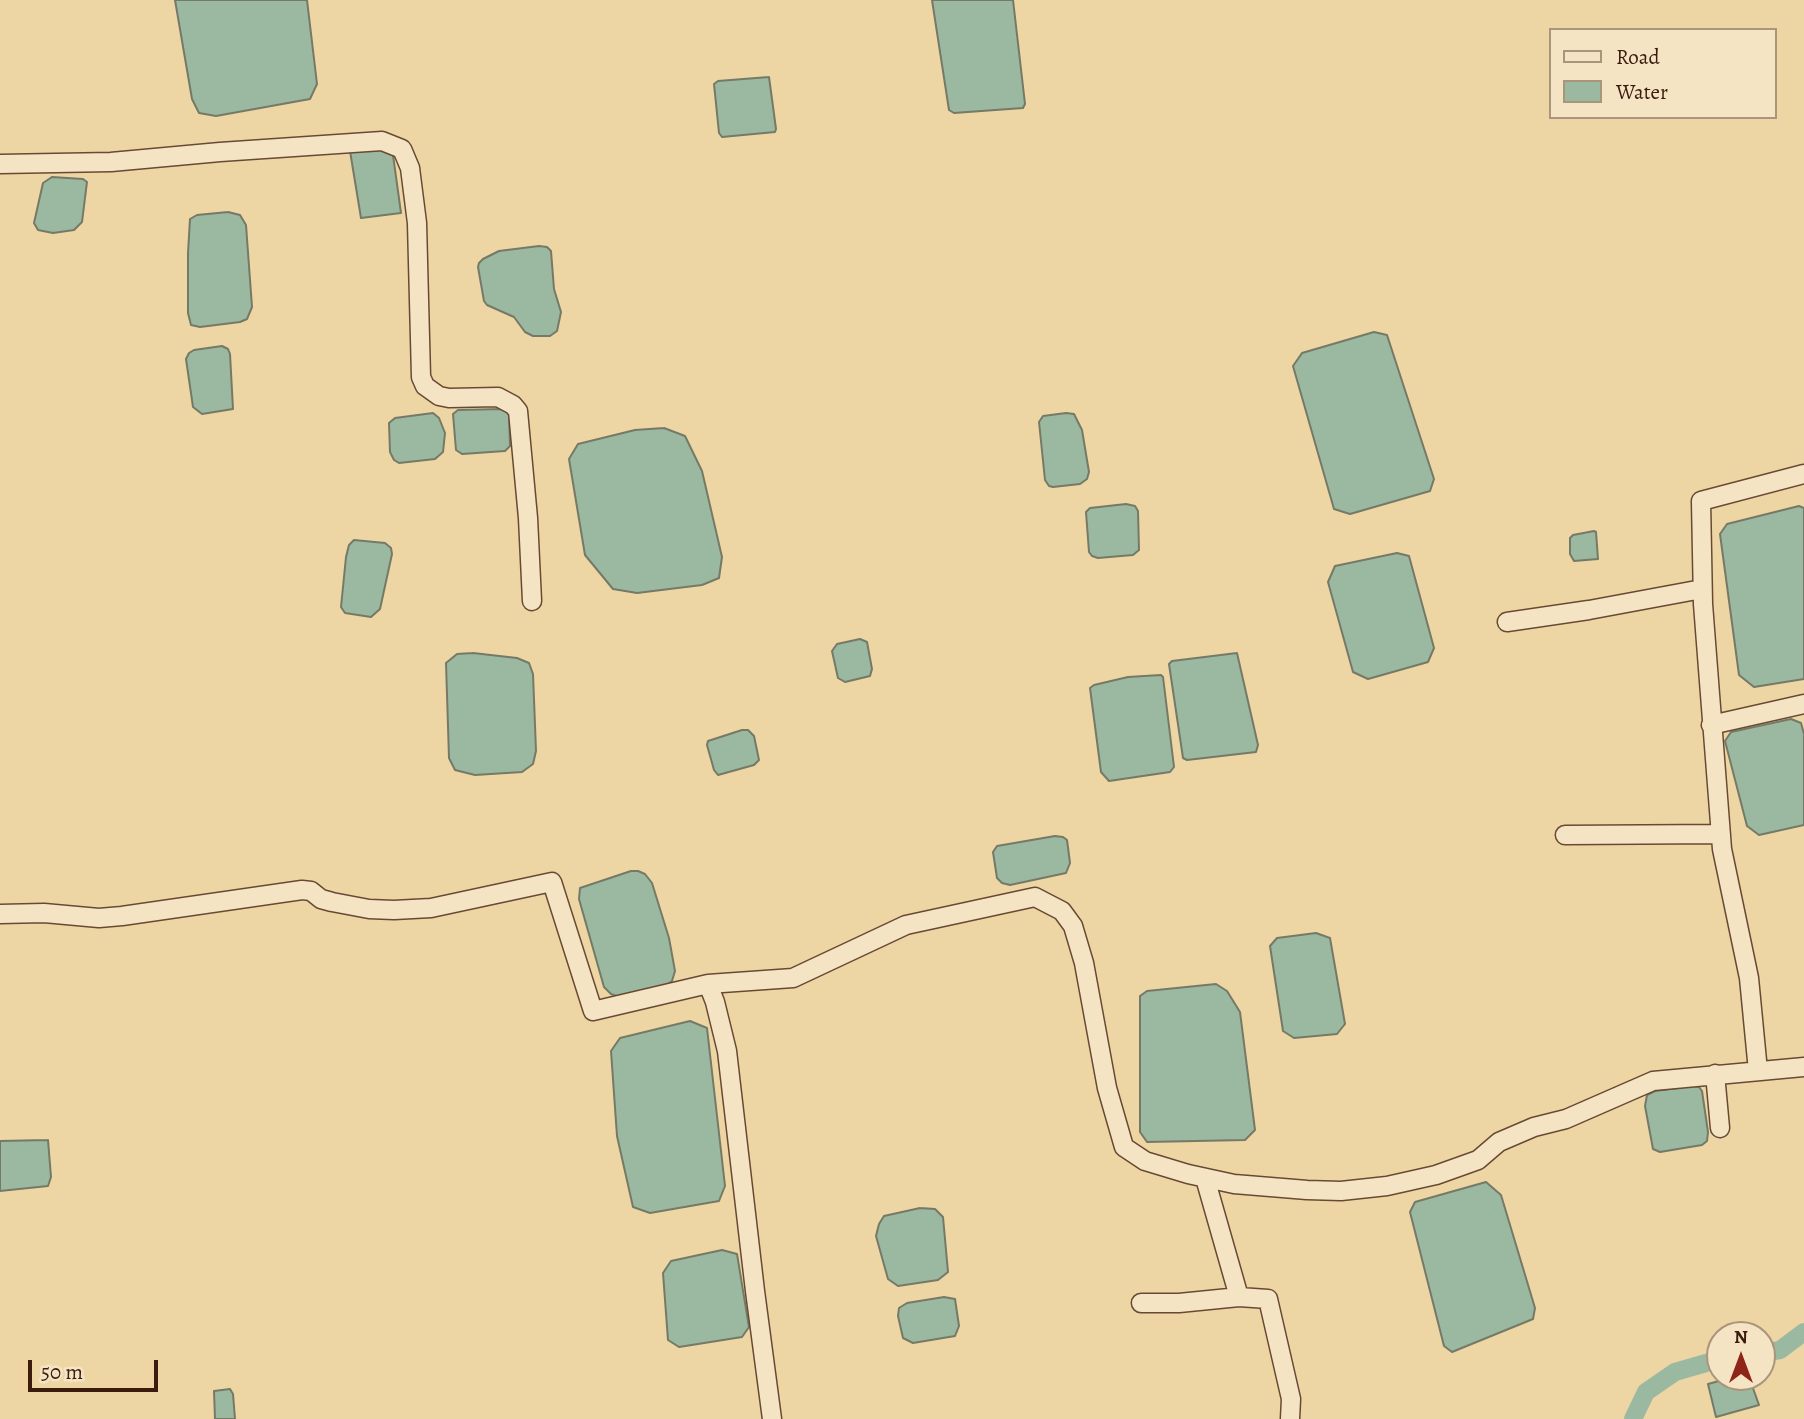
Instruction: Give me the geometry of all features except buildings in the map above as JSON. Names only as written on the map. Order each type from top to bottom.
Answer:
[{"type":"street","points":[[0,164],[111,162],[382,141],[402,149],[410,168],[417,223],[421,377],[425,386],[439,396],[498,397],[513,404],[518,411],[528,518],[532,601]]},
{"type":"street","points":[[1758,1071],[1749,978],[1721,834],[1702,589],[1701,501],[1804,474]]},
{"type":"street","points":[[1507,622],[1702,589]]},
{"type":"street","points":[[1711,725],[1804,704]]},
{"type":"street","points":[[1565,835],[1721,834]]},
{"type":"street","points":[[0,914],[44,913],[99,918],[302,890],[311,891],[321,899],[369,909],[431,908],[552,881],[593,1011],[708,985],[793,978],[906,925],[1035,897],[1062,911],[1073,926],[1084,962],[1107,1088],[1125,1147],[1145,1161],[1234,1184],[1330,1191],[1387,1186],[1436,1175],[1478,1160],[1499,1142],[1534,1127],[1566,1119],[1653,1081],[1804,1067]]},
{"type":"street","points":[[708,985],[727,1051],[772,1419]]},
{"type":"street","points":[[1715,1074],[1720,1128]]},
{"type":"street","points":[[1205,1178],[1239,1297]]},
{"type":"street","points":[[1141,1303],[1179,1303],[1239,1297],[1268,1299],[1291,1399],[1290,1419]]},
{"type":"water","points":[[175,0],[307,0],[317,84],[310,99],[216,116],[199,113],[192,99]]},
{"type":"water","points":[[932,0],[1013,0],[1025,104],[1023,108],[954,113],[949,110]]},
{"type":"water","points":[[769,77],[775,132],[722,137],[719,133],[714,84],[718,81]]},
{"type":"water","points":[[388,149],[393,155],[401,213],[361,218],[350,151]]},
{"type":"water","points":[[52,177],[83,179],[87,182],[82,222],[74,230],[53,233],[38,230],[34,223],[43,183]]},
{"type":"water","points":[[228,212],[240,215],[246,225],[252,307],[247,319],[240,322],[200,327],[191,325],[188,313],[190,219],[197,215]]},
{"type":"water","points":[[547,247],[551,251],[554,289],[561,312],[557,331],[550,336],[533,336],[525,332],[514,317],[487,305],[478,267],[483,259],[499,251]]},
{"type":"water","points":[[1374,332],[1387,335],[1434,479],[1430,491],[1350,514],[1334,509],[1293,366],[1302,353]]},
{"type":"water","points":[[222,346],[228,349],[230,354],[233,409],[202,414],[193,407],[186,359],[194,350]]},
{"type":"water","points":[[502,409],[509,413],[510,446],[505,451],[462,454],[456,450],[453,414],[458,410]]},
{"type":"water","points":[[433,413],[439,418],[445,433],[443,452],[435,459],[399,463],[394,460],[390,452],[389,423],[395,418]]},
{"type":"water","points":[[1074,414],[1082,430],[1089,472],[1087,479],[1080,484],[1053,487],[1045,480],[1039,422],[1043,416]]},
{"type":"water","points":[[664,428],[685,436],[702,471],[722,557],[719,578],[702,585],[637,593],[613,589],[585,555],[569,459],[578,444],[635,430]]},
{"type":"water","points":[[1126,504],[1135,506],[1138,511],[1139,550],[1133,555],[1098,558],[1092,556],[1089,552],[1086,512],[1090,508]]},
{"type":"water","points":[[1799,506],[1804,508],[1804,679],[1754,687],[1739,675],[1720,534],[1727,524]]},
{"type":"water","points":[[1594,531],[1598,559],[1574,561],[1570,554],[1570,538]]},
{"type":"water","points":[[354,540],[385,543],[391,548],[380,609],[371,617],[345,613],[341,607],[346,557],[349,545]]},
{"type":"water","points":[[1397,553],[1409,556],[1434,648],[1428,662],[1368,679],[1353,672],[1328,582],[1335,566]]},
{"type":"water","points":[[860,639],[867,642],[872,669],[870,676],[845,682],[838,678],[832,651],[837,644]]},
{"type":"water","points":[[1237,653],[1258,745],[1256,752],[1187,760],[1183,758],[1169,664],[1172,661]]},
{"type":"water","points":[[457,654],[517,658],[529,663],[533,674],[536,751],[533,764],[522,772],[475,775],[455,770],[449,758],[446,663]]},
{"type":"water","points":[[1161,675],[1174,767],[1170,772],[1109,781],[1101,772],[1090,688],[1128,677]]},
{"type":"water","points":[[1791,719],[1801,723],[1804,734],[1804,825],[1759,835],[1747,826],[1725,741],[1731,732]]},
{"type":"water","points":[[748,730],[754,736],[759,760],[754,765],[718,775],[714,770],[708,741]]},
{"type":"water","points":[[1055,836],[1067,840],[1070,863],[1066,873],[1010,885],[997,878],[993,852],[997,846]]},
{"type":"water","points":[[631,871],[645,874],[652,883],[669,938],[675,971],[672,981],[661,989],[619,997],[604,987],[579,899],[580,888]]},
{"type":"water","points":[[1316,933],[1330,938],[1345,1024],[1337,1034],[1294,1038],[1283,1031],[1270,946],[1277,938]]},
{"type":"water","points":[[1216,984],[1227,991],[1240,1012],[1255,1130],[1245,1140],[1147,1142],[1140,1132],[1140,996],[1147,991]]},
{"type":"water","points":[[690,1021],[707,1028],[725,1186],[719,1201],[650,1213],[633,1207],[617,1136],[611,1051],[620,1038]]},
{"type":"water","points":[[1693,1086],[1702,1091],[1707,1141],[1702,1145],[1660,1152],[1653,1149],[1645,1106],[1647,1095],[1655,1091]]},
{"type":"water","points":[[48,1140],[51,1177],[48,1186],[0,1191],[0,1141]]},
{"type":"water","points":[[1486,1182],[1501,1195],[1535,1308],[1533,1319],[1452,1352],[1444,1346],[1410,1212],[1415,1202]]},
{"type":"water","points":[[920,1208],[935,1209],[943,1217],[948,1272],[938,1280],[898,1286],[888,1279],[876,1236],[879,1224],[884,1216]]},
{"type":"water","points":[[722,1250],[737,1254],[749,1327],[742,1337],[679,1347],[668,1340],[663,1273],[671,1261]]},
{"type":"water","points":[[944,1297],[955,1299],[959,1326],[955,1336],[913,1343],[903,1338],[899,1308],[907,1303]]},
{"type":"water","points":[[230,1389],[233,1394],[235,1419],[215,1419],[214,1391]]},
{"type":"water","points":[[1710,1391],[1754,1391],[1759,1405],[1716,1417]]},
{"type":"waterway","points":[[1776,1351],[1804,1332]]},
{"type":"waterway","points":[[1633,1419],[1646,1392],[1675,1372],[1706,1363]]}]
